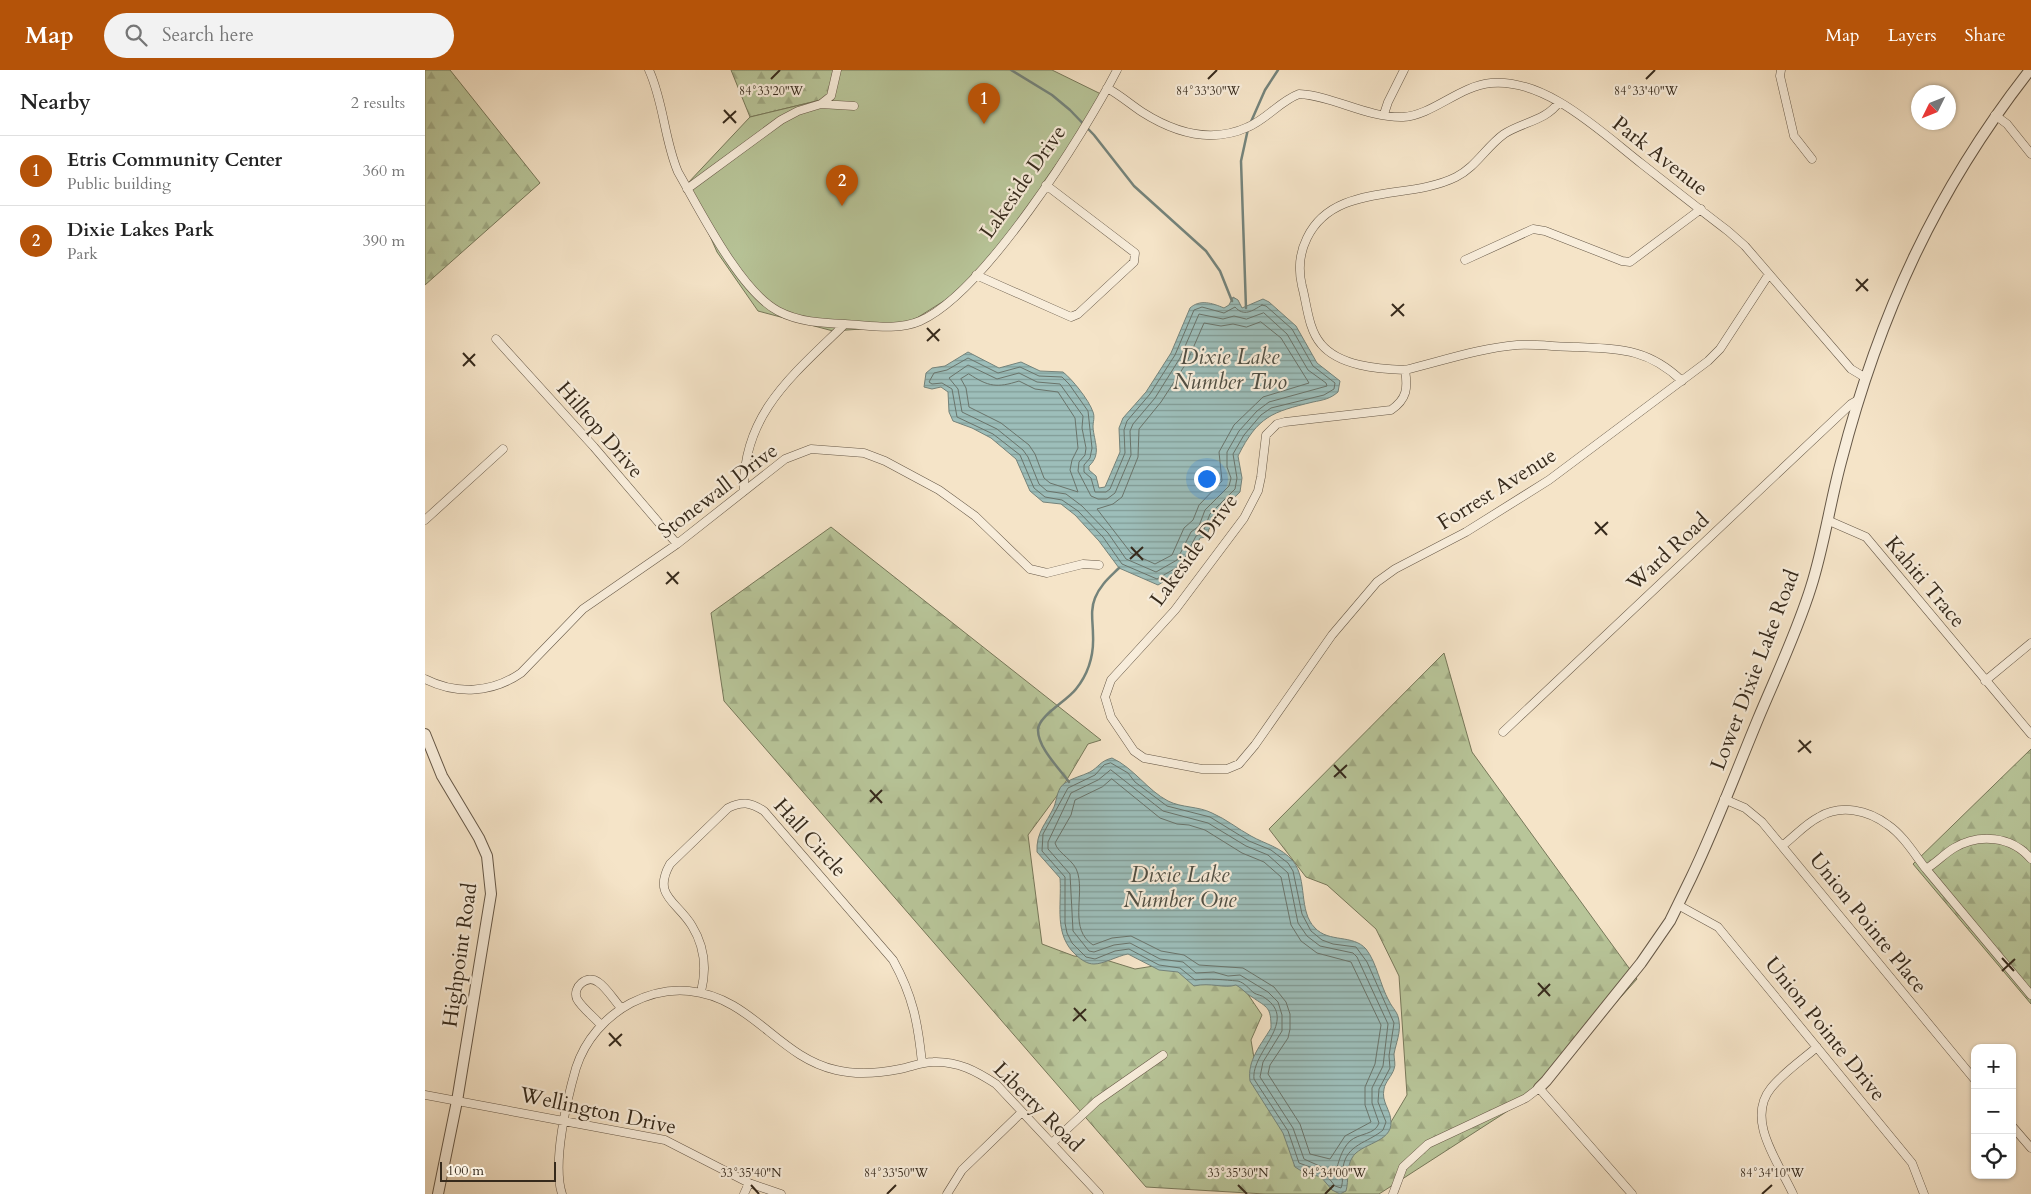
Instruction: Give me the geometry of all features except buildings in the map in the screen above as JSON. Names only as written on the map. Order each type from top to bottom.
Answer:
[{"type":"street","name":"Lakeside Drive","points":[[649,70],[659,96],[672,157],[687,189],[741,277],[759,298],[777,310],[796,318],[815,322],[897,326],[918,322],[953,299],[976,275],[1046,185],[1117,70]]},
{"type":"street","points":[[821,104],[831,96],[837,70]]},
{"type":"street","points":[[1384,114],[1403,70]]},
{"type":"street","points":[[1781,70],[1780,76],[1794,136],[1812,158]]},
{"type":"street","name":"Lower Dixie Lake Road","points":[[1393,1194],[1403,1167],[1428,1144],[1526,1098],[1539,1088],[1641,963],[1670,921],[1700,860],[1811,587],[1858,400],[1891,308],[1919,242],[1971,151],[1995,115],[2030,70]]},
{"type":"street","name":"Park Avenue","points":[[1107,88],[1157,121],[1202,136],[1225,134],[1247,127],[1299,94],[1402,117],[1416,115],[1466,89],[1492,83],[1520,86],[1559,102],[1581,117],[1745,246],[1851,369],[1866,378]]},
{"type":"street","points":[[1559,102],[1547,115],[1504,134],[1473,165],[1456,177],[1435,185],[1345,202],[1324,215],[1309,233],[1301,254],[1300,276],[1312,328],[1319,342],[1331,354],[1344,360],[1405,370],[1486,350],[1517,345],[1615,348],[1653,358],[1682,381]]},
{"type":"street","points":[[687,189],[781,120],[798,111],[821,104],[854,106]]},
{"type":"street","points":[[1995,115],[2007,124],[2031,154]]},
{"type":"street","points":[[976,275],[1071,317],[1078,314],[1134,262],[1135,253],[1046,185]]},
{"type":"street","points":[[1465,260],[1533,230],[1545,230],[1622,261],[1630,262],[1701,210]]},
{"type":"street","name":"Forrest Avenue","points":[[1255,745],[1332,635],[1377,582],[1395,569],[1466,532],[1549,480],[1682,381],[1720,349],[1769,274]]},
{"type":"street","points":[[744,491],[746,454],[761,417],[792,376],[845,324]]},
{"type":"street","name":"Hilltop Drive","points":[[496,339],[677,544]]},
{"type":"street","name":"Lakeside Drive","points":[[1255,745],[1239,764],[1227,768],[1202,769],[1145,758],[1134,751],[1111,717],[1105,697],[1111,680],[1175,610],[1247,512],[1258,491],[1264,441],[1270,429],[1285,422],[1391,410],[1400,404],[1406,394],[1408,384],[1405,370]]},
{"type":"street","name":"Ward Road","points":[[1503,732],[1829,425],[1858,400]]},
{"type":"street","name":"Stonewall Drive","points":[[425,679],[440,687],[462,691],[482,689],[510,681],[521,673],[583,609],[677,544],[785,459],[801,451],[821,448],[864,453],[885,461],[955,500],[975,516],[1030,569],[1047,573],[1083,564],[1099,565]]},
{"type":"street","points":[[425,520],[503,449]]},
{"type":"street","name":"Kahiti Trace","points":[[1827,520],[1865,537],[1985,682],[2031,734]]},
{"type":"street","points":[[1985,682],[2031,644]]},
{"type":"street","name":"Highpoint Road","points":[[425,734],[442,776],[479,838],[487,856],[491,876],[489,917],[457,1101],[438,1194]]},
{"type":"street","name":"Union Pointe Place","points":[[1724,799],[1745,808],[1761,822],[1971,1075]]},
{"type":"street","name":"Hall Circle","points":[[701,992],[705,968],[701,945],[691,925],[665,895],[663,875],[670,864],[728,808],[740,802],[753,803],[764,810],[893,960],[906,983],[915,1008],[923,1063]]},
{"type":"street","points":[[1782,846],[1818,817],[1834,811],[1849,810],[1867,813],[1889,825],[2031,996]]},
{"type":"street","points":[[1926,869],[1952,849],[1969,840],[1985,838],[2001,840],[2017,846],[2031,859]]},
{"type":"street","name":"Union Pointe Drive","points":[[1678,905],[1718,927],[1912,1163],[1924,1194]]},
{"type":"street","points":[[601,1025],[577,999],[576,991],[581,983],[589,979],[597,981],[621,1008]]},
{"type":"street","name":"Liberty Road","points":[[562,1194],[558,1172],[565,1121],[578,1062],[588,1042],[601,1025],[621,1008],[639,998],[659,992],[680,990],[701,992],[738,1006],[795,1052],[827,1068],[846,1072],[871,1073],[923,1063],[949,1063],[976,1071],[996,1084],[1099,1194]]},
{"type":"street","points":[[1793,1194],[1763,1132],[1760,1108],[1770,1088],[1817,1047]]},
{"type":"street","points":[[1052,1143],[1097,1101],[1163,1055]]},
{"type":"street","points":[[1539,1088],[1632,1194]]},
{"type":"street","name":"Wellington Drive","points":[[425,1095],[665,1140],[767,1192],[781,1194]]},
{"type":"street","points":[[947,1194],[962,1170],[1022,1112]]},
{"type":"street","points":[[2016,1131],[2031,1148]]},
{"type":"street","points":[[744,1194],[749,1183]]},
{"type":"green space","points":[[425,70],[450,70],[540,183],[425,285]]},
{"type":"green space","points":[[731,70],[833,70],[829,98],[750,117]]},
{"type":"green space","points":[[833,70],[1052,70],[1105,96],[1045,180],[1011,240],[974,282],[904,326],[833,331],[758,311],[717,252],[687,184],[750,117],[829,98]]},
{"type":"green space","points":[[831,527],[1101,740],[1088,744],[1059,793],[1028,835],[1042,944],[1074,956],[1106,960],[1135,969],[1160,965],[1224,975],[1245,990],[1262,1015],[1251,1040],[1257,1076],[1388,1127],[1407,1095],[1399,976],[1376,929],[1327,885],[1306,877],[1269,829],[1444,653],[1472,752],[1637,979],[1534,1094],[1379,1194],[1265,1194],[1146,1187],[724,701],[711,613]]},
{"type":"green space","points":[[2031,749],[2031,1004],[1913,864]]},
{"type":"water","name":"Dixie Lake Number Two","points":[[1233,297],[1238,300],[1242,308],[1263,299],[1296,326],[1317,363],[1340,381],[1338,392],[1326,399],[1277,413],[1260,424],[1252,432],[1238,456],[1242,478],[1240,492],[1214,517],[1206,537],[1200,538],[1185,569],[1158,585],[1119,568],[1099,541],[1075,515],[1061,504],[1043,502],[1030,491],[1016,459],[991,438],[953,421],[949,412],[948,392],[941,387],[932,389],[924,387],[926,373],[932,368],[945,366],[968,352],[999,368],[1021,362],[1040,371],[1063,372],[1080,390],[1093,412],[1096,452],[1089,470],[1096,476],[1099,488],[1105,487],[1120,452],[1119,428],[1123,418],[1146,392],[1171,353],[1190,308],[1202,303],[1211,303],[1224,308],[1229,305]]},
{"type":"water","name":"Dixie Lake Number One","points":[[1112,758],[1127,767],[1153,791],[1168,801],[1212,813],[1283,852],[1293,861],[1298,869],[1307,913],[1315,928],[1327,936],[1361,944],[1370,955],[1399,1021],[1399,1033],[1394,1054],[1395,1067],[1383,1094],[1391,1122],[1390,1129],[1381,1139],[1362,1149],[1352,1158],[1349,1166],[1346,1191],[1340,1194],[1332,1190],[1321,1177],[1303,1172],[1295,1167],[1283,1133],[1250,1081],[1253,1059],[1271,1028],[1269,1012],[1265,1006],[1236,985],[1194,986],[1178,972],[1159,970],[1128,954],[1102,963],[1089,963],[1077,956],[1069,948],[1060,920],[1060,878],[1037,852],[1038,839],[1054,807],[1062,785],[1090,772]]},
{"type":"waterway","points":[[1011,70],[1052,95],[1070,110],[1094,135],[1134,186],[1206,251],[1220,271],[1232,301]]},
{"type":"waterway","points":[[1250,124],[1265,90],[1278,70]]},
{"type":"waterway","points":[[1246,308],[1241,161],[1248,129]]},
{"type":"waterway","points":[[1069,782],[1041,744],[1038,730],[1039,725],[1043,719],[1072,694],[1084,677],[1092,650],[1093,603],[1102,585],[1119,568]]},
{"type":"place","name":"Etris Community Center","points":[[984,124]]},
{"type":"place","name":"Dixie Lakes Park","points":[[842,206]]}]
